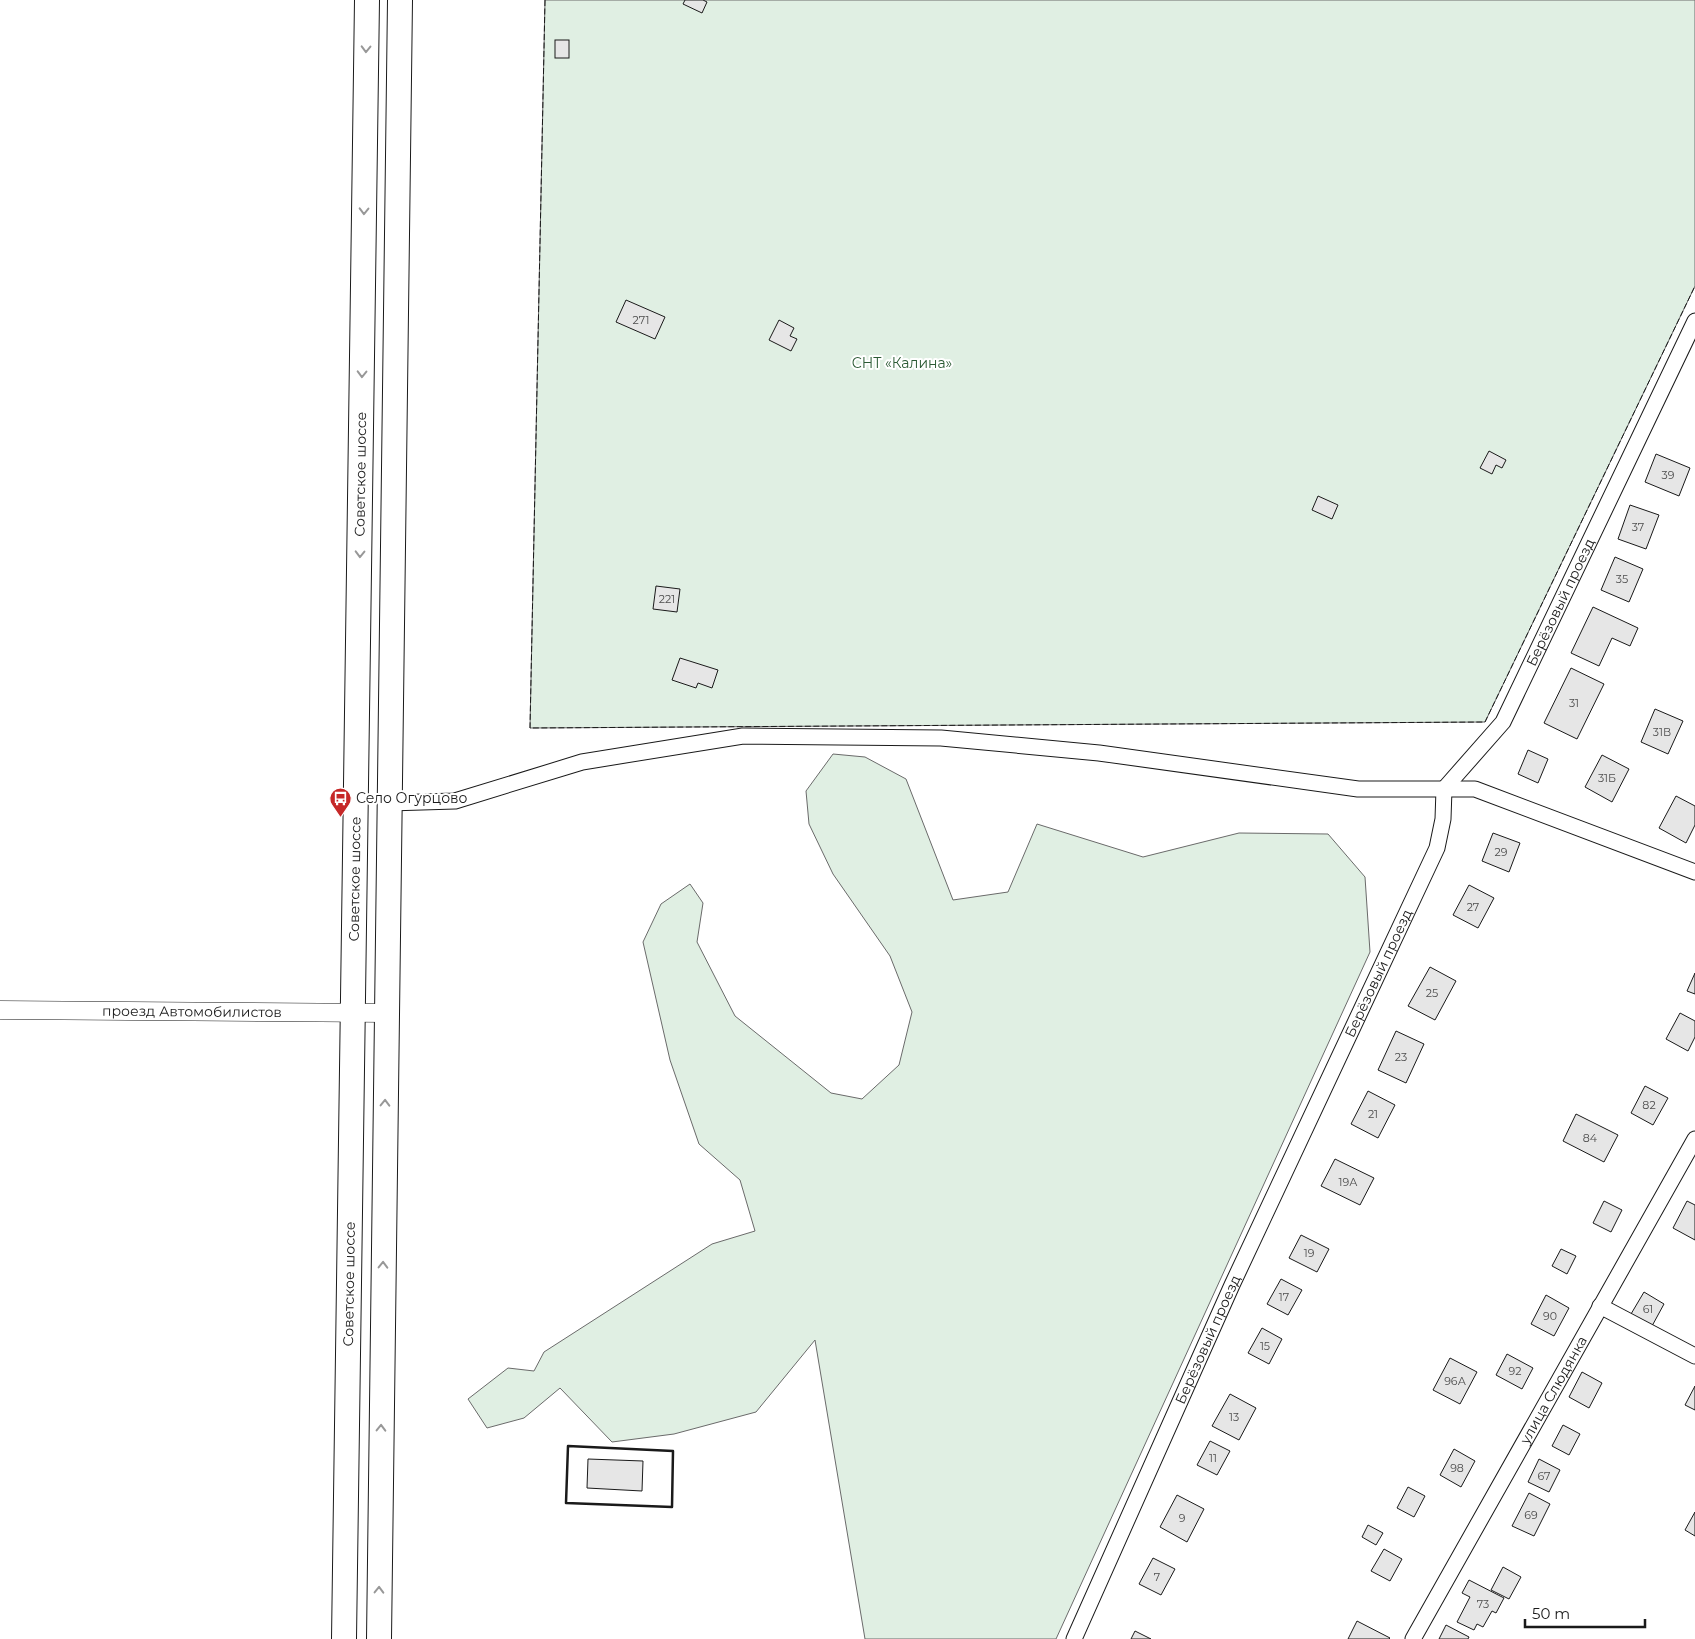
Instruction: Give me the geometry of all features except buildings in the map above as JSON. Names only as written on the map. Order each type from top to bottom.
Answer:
[{"type":"highway","name":"Советское шоссе","points":[[344,1639],[367,0]]},
{"type":"highway","points":[[379,1639],[400,0]]},
{"type":"street","name":"Берёзовый проезд","points":[[1074,1639],[1232,1285],[1437,848],[1443,819],[1444,789],[1503,722],[1695,321]]},
{"type":"street","points":[[389,803],[456,801],[582,762],[744,736],[941,738],[1099,753],[1358,789],[1475,789],[1695,872]]},
{"type":"street","name":"проезд Автомобилистов","points":[[0,1010],[386,1013]]},
{"type":"street","name":"улица Слюдянка","points":[[1413,1639],[1695,1139]]},
{"type":"street","points":[[1600,1306],[1695,1356]]},
{"type":"green space","name":"СНТ «Калина»","points":[[545,0],[1695,0],[1695,286],[1485,722],[530,728]]},
{"type":"green space","points":[[833,754],[865,757],[906,779],[953,900],[1008,892],[1037,824],[1143,857],[1239,833],[1328,834],[1365,877],[1370,952],[1056,1639],[865,1639],[815,1340],[756,1412],[674,1434],[612,1442],[560,1388],[524,1418],[487,1428],[468,1399],[508,1368],[534,1371],[544,1352],[712,1244],[755,1231],[740,1180],[699,1144],[670,1060],[643,942],[661,904],[690,884],[703,903],[697,942],[735,1016],[831,1093],[862,1099],[899,1065],[912,1012],[890,956],[833,874],[809,824],[806,791]]},
{"type":"fence","points":[[545,0],[530,728],[1485,722],[1695,286]]},
{"type":"wall","points":[[568,1446],[673,1451],[672,1507],[566,1503],[568,1446]]},
{"type":"place","name":"Село Огурцово","points":[[340,817]]}]
